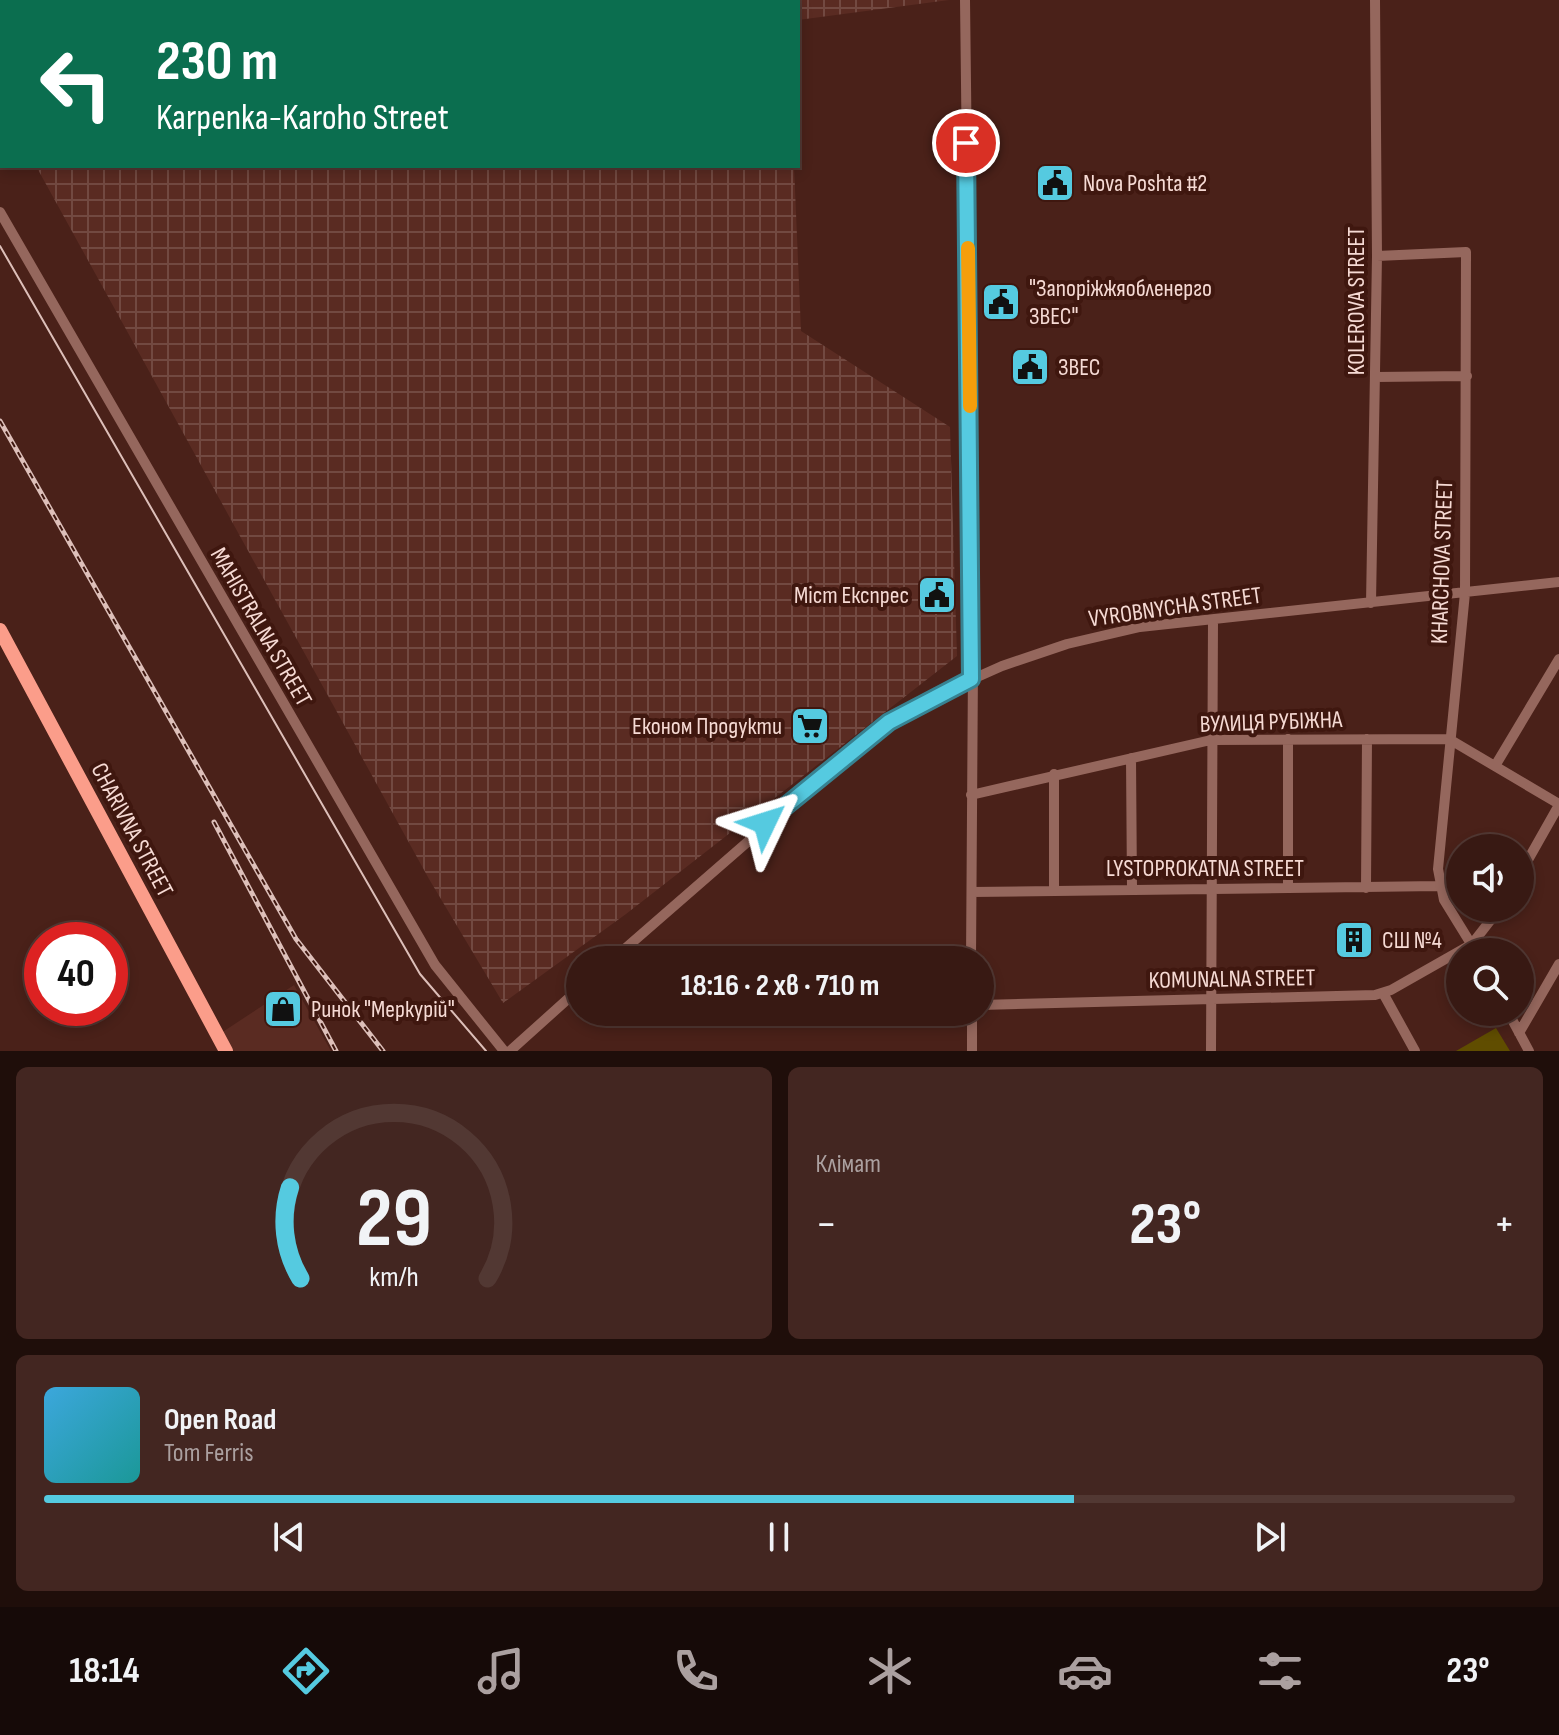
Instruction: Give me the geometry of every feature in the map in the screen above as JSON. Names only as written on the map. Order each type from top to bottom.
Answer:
[{"type":"main road","name":"CHARIVNA STREET","points":[[0,630],[226,1051]]},
{"type":"street","points":[[965,0],[971,946]]},
{"type":"street","name":"KOLEROVA STREET","points":[[1371,603],[1377,256],[1375,0]]},
{"type":"street","name":"MAHISTRALNA STREET","points":[[0,212],[435,965],[507,1051]]},
{"type":"street","name":"KHARCHOVA STREET","points":[[1377,256],[1466,252],[1465,593],[1449,739],[1439,886]]},
{"type":"street","points":[[1376,377],[1467,376]]},
{"type":"street","name":"VYROBNYCHA STREET","points":[[628,946],[868,737],[971,679],[1067,644],[1140,627],[1559,582]]},
{"type":"street","points":[[1211,1051],[1213,620]]},
{"type":"street","points":[[1495,766],[1559,659]]},
{"type":"street","points":[[1288,739],[1288,887]]},
{"type":"street","points":[[1366,888],[1367,739]]},
{"type":"street","points":[[1449,739],[1559,805],[1534,849]]},
{"type":"street","name":"ВУЛИЦЯ РУБІЖНА","points":[[971,795],[1211,740],[1449,739]]},
{"type":"street","points":[[1131,758],[1132,889]]},
{"type":"street","points":[[1054,774],[1054,889]]},
{"type":"street","points":[[1439,886],[1468,938]]},
{"type":"street","name":"LYSTOPROKATNA STREET","points":[[972,892],[1439,886]]},
{"type":"street","name":"KOMUNALNA STREET","points":[[994,1005],[1383,993],[1446,962]]},
{"type":"street","points":[[1519,1033],[1559,964]]},
{"type":"street","points":[[1383,993],[1415,1051]]},
{"type":"street","points":[[507,1051],[566,1000]]},
{"type":"street","points":[[972,1026],[972,1051]]},
{"type":"street","points":[[1515,1026],[1529,1051]]},
{"type":"shaded area","points":[[800,0],[949,0],[800,20]]},
{"type":"shaded area","points":[[37,168],[794,168],[801,331],[950,427],[957,656],[626,914],[582,946],[566,946],[566,957],[503,1003],[429,879]]},
{"type":"shaded area","name":"Ринок \"Меркурій\"","points":[[294,985],[331,1051],[231,1051],[221,1033]]},
{"type":"shaded area","points":[[1496,1028],[1510,1051],[1456,1051]]},
{"type":"tram line","points":[[0,246],[420,974],[486,1051]]},
{"type":"railway","points":[[0,421],[296,939],[383,1051]]},
{"type":"railway","points":[[214,822],[336,1051]]},
{"type":"slow traffic","points":[[968,248],[970,406]]},
{"type":"place","name":"Nova Poshta #2","points":[[1055,183]]},
{"type":"place","name":"\"Запоріжжяобленерго ЗВЕС\"","points":[[1001,302]]},
{"type":"place","name":"ЗВЕС","points":[[1030,367]]},
{"type":"place","name":"Мiст Експрес","points":[[937,595]]},
{"type":"place","name":"Економ Продукти","points":[[810,726]]},
{"type":"place","name":"СШ №4","points":[[1354,940]]},
{"type":"place","name":"Ринок \"Меркурій\"","points":[[283,1009]]},
{"type":"route","points":[[765,823],[889,722],[971,679],[966,143]]}]
